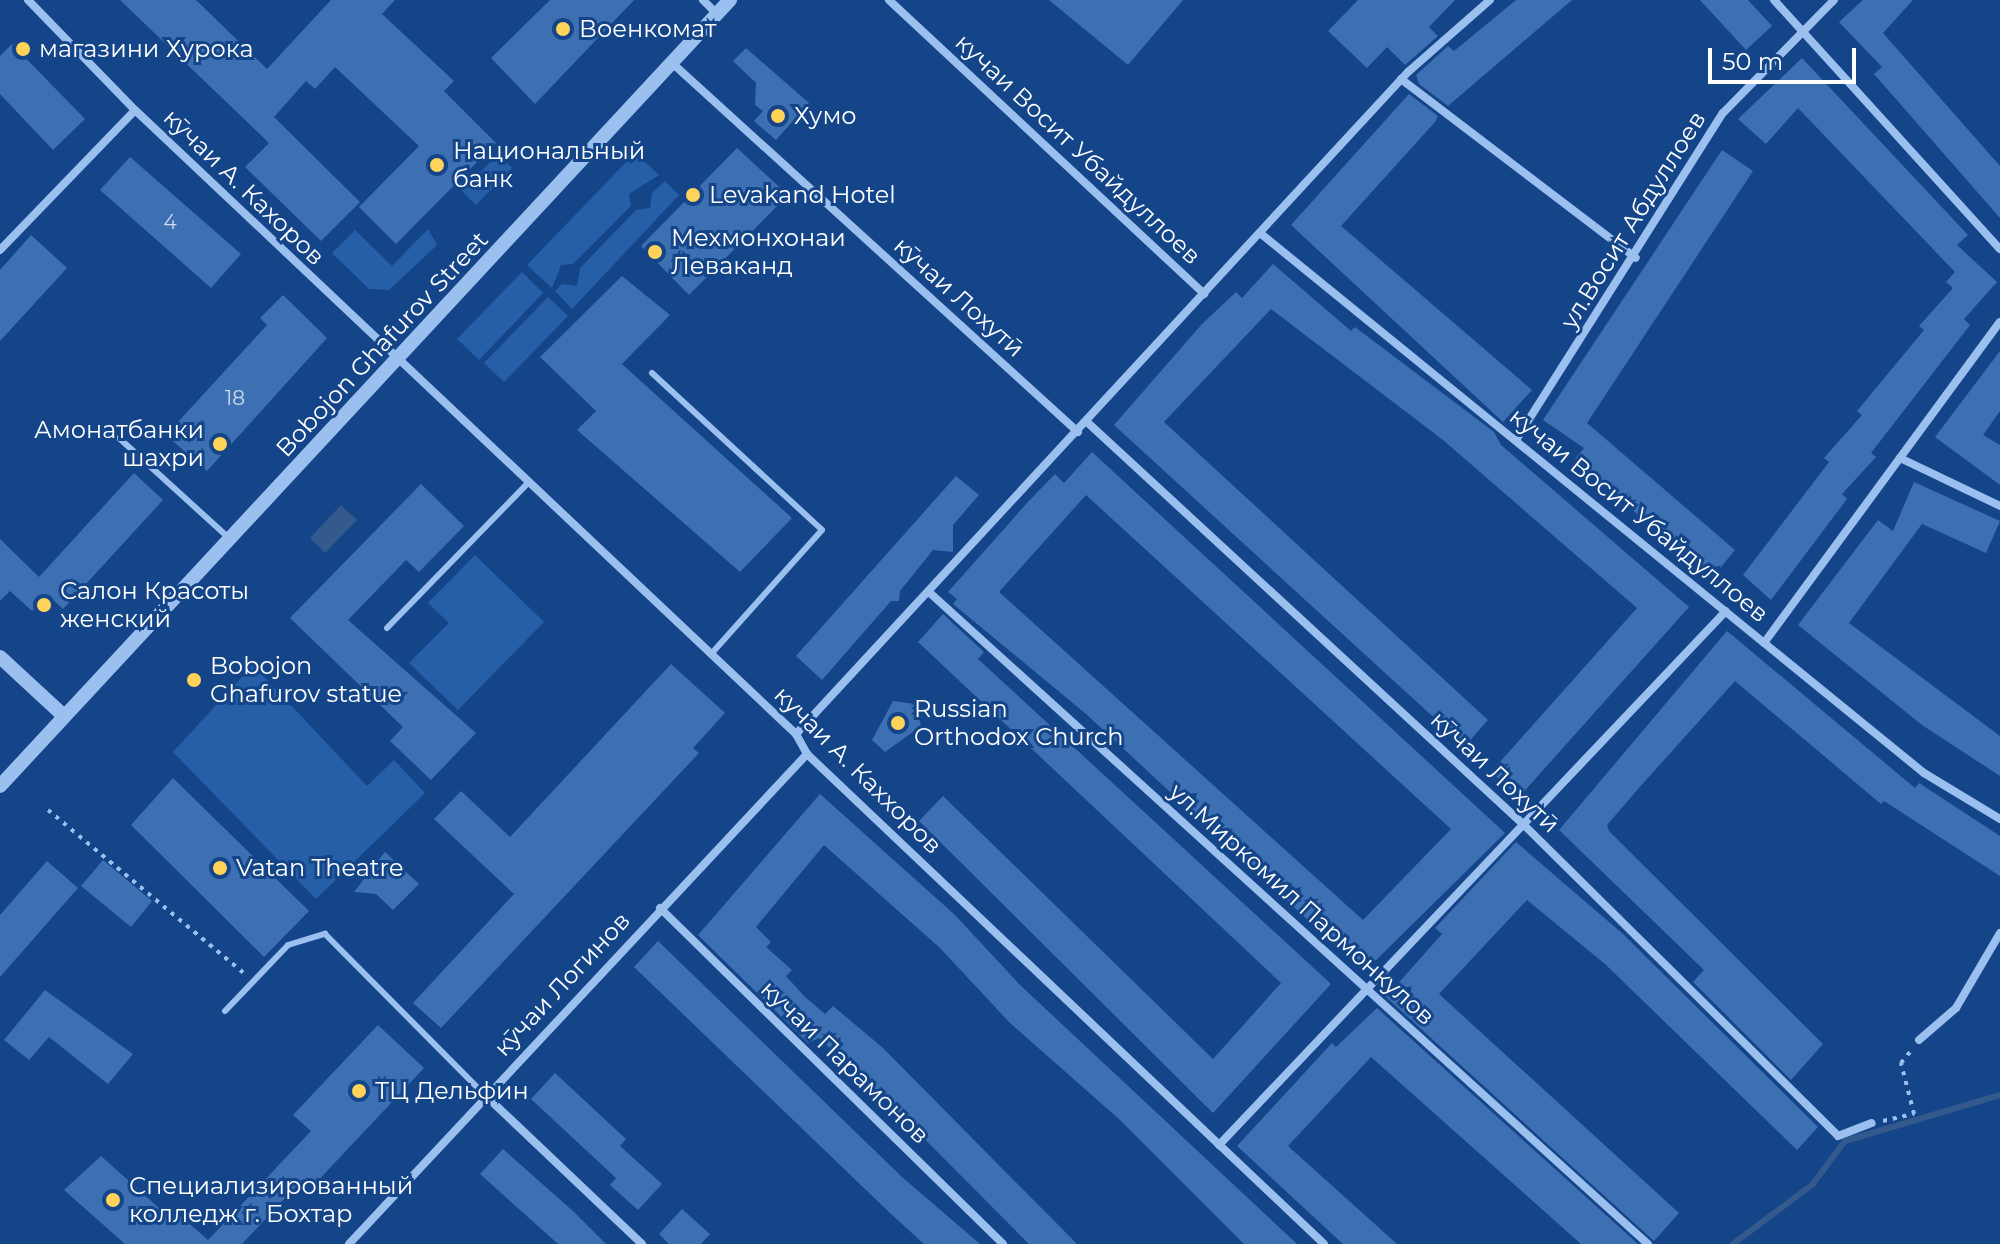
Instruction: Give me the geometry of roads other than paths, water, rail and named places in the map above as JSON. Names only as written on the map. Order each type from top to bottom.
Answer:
[{"type":"street","points":[[28,0],[135,110]]},
{"type":"street","points":[[703,0],[717,14]]},
{"type":"street","name":"Bobojon Ghafurov Street","points":[[0,786],[231,541],[730,0]]},
{"type":"street","name":"кучаи Восит Убайдуллоев","points":[[889,0],[1204,294]]},
{"type":"street","name":"кучаи Восит Убайдуллоев","points":[[796,734],[930,593],[1401,79],[1490,0]]},
{"type":"street","points":[[1774,0],[2000,249]]},
{"type":"street","name":"ул.Восит Абдуллоев","points":[[1516,440],[1636,258],[1723,113],[1834,0]]},
{"type":"street","name":"кӯчаи Лохутӣ","points":[[671,62],[1078,432]]},
{"type":"street","points":[[1401,79],[1636,258]]},
{"type":"street","name":"кӯчаи А. Кахоров","points":[[0,250],[135,110],[397,360]]},
{"type":"street","name":"кучаи Восит Убайдуллоев","points":[[1260,233],[1924,773],[2000,819]]},
{"type":"street","points":[[1764,643],[2000,322]]},
{"type":"street","name":"кучаи А. Каххоров","points":[[397,360],[796,734],[807,754],[1324,1244]]},
{"type":"street","name":"кӯчаи Лохутӣ","points":[[1087,422],[1523,824],[1838,1136],[1872,1123]]},
{"type":"street","points":[[1900,458],[2000,506]]},
{"type":"street","name":"ул.Миркомил Пармонкулов","points":[[930,593],[1648,1244]]},
{"type":"street","points":[[1219,1145],[1726,611]]},
{"type":"street","points":[[0,657],[64,716]]},
{"type":"street","name":"кӯчаи Логинов","points":[[349,1244],[807,754]]},
{"type":"street","name":"кучаи Парамонов","points":[[660,908],[1003,1244]]},
{"type":"street","points":[[1919,1040],[1956,1008],[2000,933]]},
{"type":"street","points":[[486,1096],[642,1244]]},
{"type":"lane","points":[[652,373],[822,530],[711,654]]},
{"type":"lane","points":[[119,438],[231,541]]},
{"type":"lane","points":[[387,628],[528,483]]},
{"type":"lane","points":[[225,1011],[288,945],[325,934],[486,1096]]},
{"type":"waterway","points":[[1733,1244],[1812,1185],[1845,1141],[2000,1095]]},
{"type":"place","name":"Военкомат","points":[[563,29]]},
{"type":"place","name":"магазини Хурока","points":[[23,49]]},
{"type":"place","name":"Хумо","points":[[778,116]]},
{"type":"place","name":"Национальный банк","points":[[437,165]]},
{"type":"place","name":"Levakand Hotel","points":[[693,195]]},
{"type":"place","name":"Мехмонхонаи Леваканд","points":[[655,252]]},
{"type":"place","name":"Амонатбанки шахри","points":[[220,444]]},
{"type":"place","name":"Салон Красоты женский","points":[[44,605]]},
{"type":"place","name":"Bobojon Ghafurov statue","points":[[194,680]]},
{"type":"place","name":"Russian Orthodox Church","points":[[898,723]]},
{"type":"place","name":"Vatan Theatre","points":[[220,868]]},
{"type":"place","name":"ТЦ Дельфин","points":[[359,1091]]},
{"type":"place","name":"Специализированный колледж г. Бохтар","points":[[113,1200]]}]
